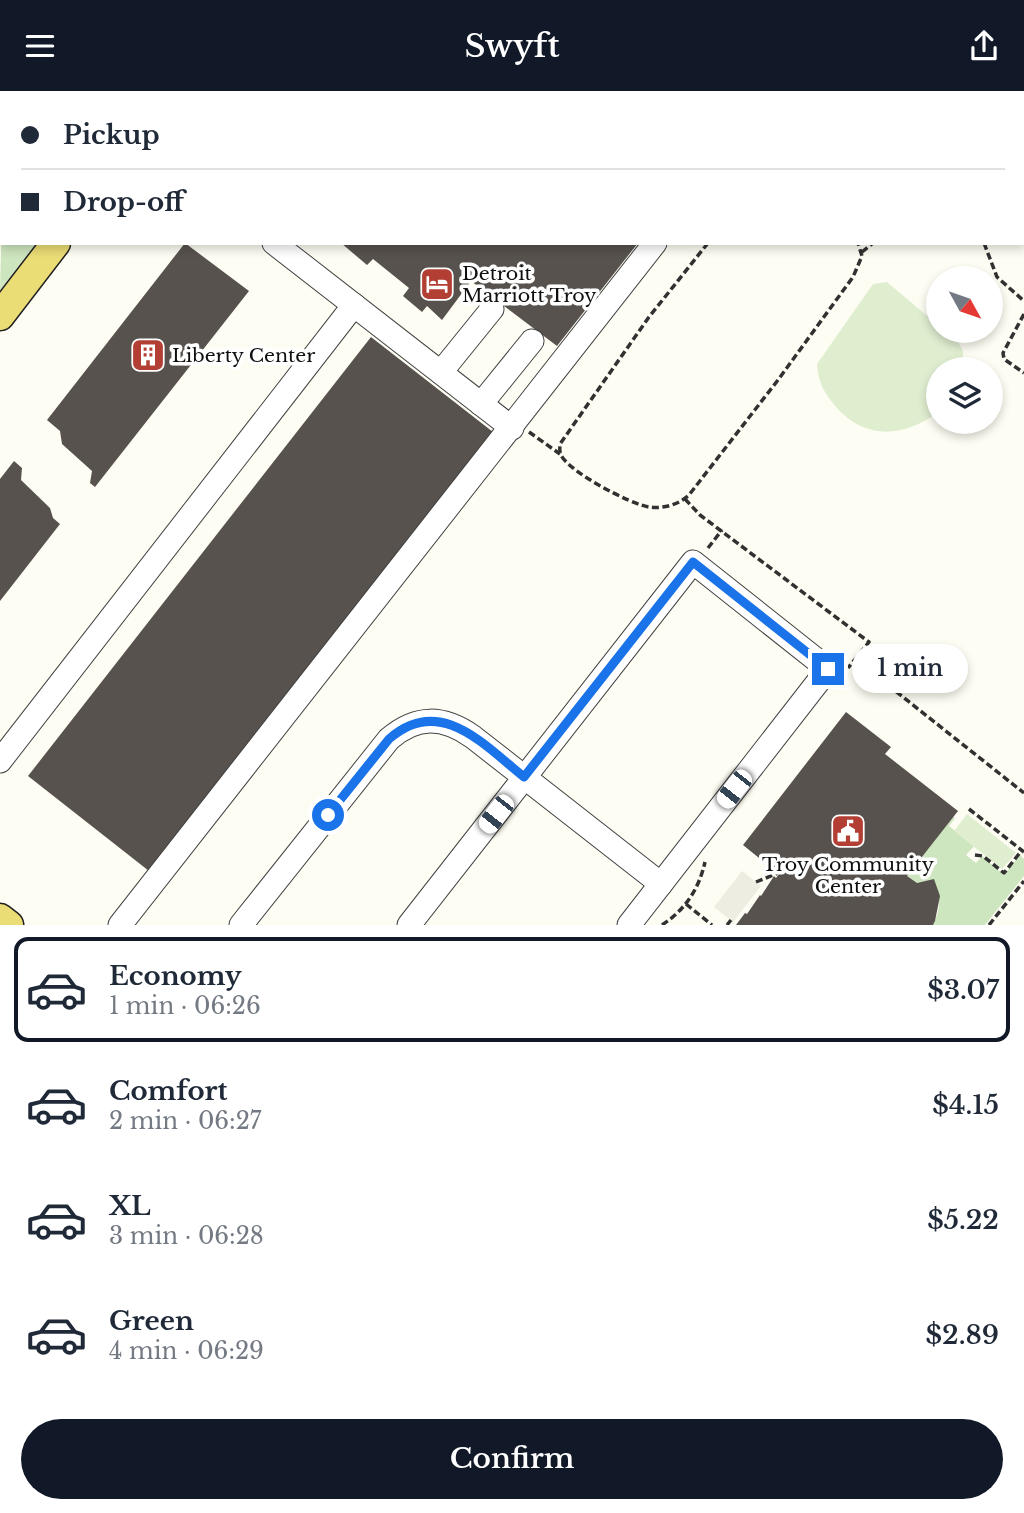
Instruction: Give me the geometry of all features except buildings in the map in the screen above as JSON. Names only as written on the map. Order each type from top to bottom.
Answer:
[{"type":"main road","points":[[0,316],[54,245]]},
{"type":"main road","points":[[0,918],[9,925]]},
{"type":"lane","points":[[277,245],[481,404],[514,425]]},
{"type":"lane","points":[[120,925],[653,245]]},
{"type":"lane","points":[[0,761],[354,305]]},
{"type":"lane","points":[[440,372],[492,309]]},
{"type":"lane","points":[[481,404],[532,341]]},
{"type":"lane","points":[[409,925],[693,562],[828,669],[629,925]]},
{"type":"lane","points":[[243,924],[379,751],[399,730],[429,720],[458,727],[661,884]]},
{"type":"path","points":[[561,455],[560,444],[567,431],[649,317],[706,245]]},
{"type":"path","points":[[514,425],[561,455],[597,484],[634,503],[658,508],[671,506],[685,499],[778,380],[853,277],[859,267],[862,252],[859,245]]},
{"type":"path","points":[[862,252],[871,245]]},
{"type":"path","points":[[985,245],[997,277],[1024,301]]},
{"type":"path","points":[[1024,314],[1003,353],[1004,359],[1024,373]]},
{"type":"path","points":[[685,499],[701,515],[869,642],[855,659],[1024,793]]},
{"type":"path","points":[[969,809],[1023,851],[1004,873],[983,856],[975,855]]},
{"type":"path","points":[[756,882],[778,873]]},
{"type":"path","points":[[989,925],[1024,881]]},
{"type":"path","points":[[686,904],[712,925]]},
{"type":"path","points":[[727,925],[731,920]]},
{"type":"green space","points":[[1,245],[36,245],[0,290]]},
{"type":"green space","points":[[887,282],[926,315],[926,343],[958,343],[963,351],[963,357],[926,357],[926,420],[898,431],[872,430],[847,418],[828,397],[819,376],[817,364],[873,284]]},
{"type":"green space","points":[[967,814],[1016,853],[1002,869],[954,831]]},
{"type":"green space","points":[[953,817],[955,818],[949,826],[974,846],[966,855],[976,863],[982,856],[1004,875],[1020,855],[1024,859],[1024,876],[985,925],[933,925],[939,902],[934,880],[917,883],[907,876]]},
{"type":"shaded area","points":[[742,871],[761,886],[733,922],[714,907]]},
{"type":"place","name":"Detroit Marriott Troy","points":[[437,284]]},
{"type":"place","name":"Liberty Center","points":[[148,355]]},
{"type":"place","name":"Troy Community Center","points":[[848,831]]},
{"type":"route","points":[[328,815],[389,739],[409,725],[429,720],[458,727],[524,777],[693,562],[828,669]]}]
